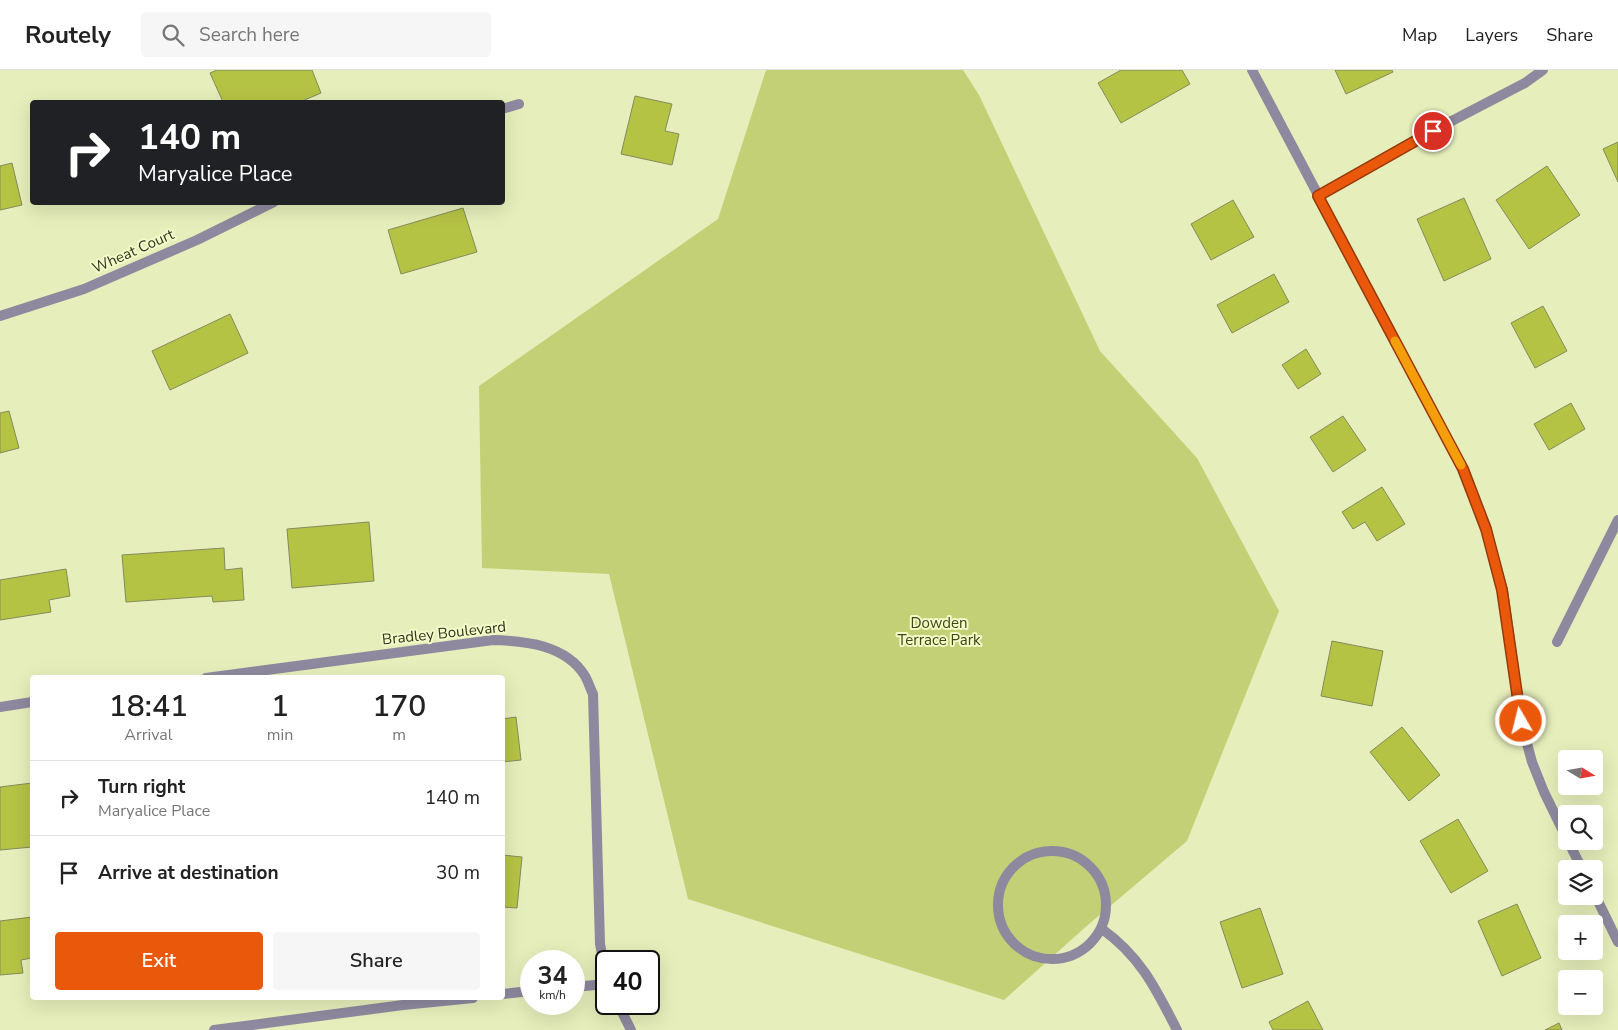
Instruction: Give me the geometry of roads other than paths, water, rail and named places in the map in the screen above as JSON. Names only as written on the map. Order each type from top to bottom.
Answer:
[{"type":"street","points":[[1252,70],[1463,469],[1486,529],[1502,590],[1521,721],[1532,762],[1558,821]]},
{"type":"street","points":[[1318,196],[1417,139],[1525,83],[1543,70]]},
{"type":"street","points":[[505,108],[519,104]]},
{"type":"street","name":"Wheat Court","points":[[0,316],[84,289],[197,240],[268,205]]},
{"type":"street","points":[[1557,642],[1618,520]]},
{"type":"street","name":"Bradley Boulevard","points":[[229,675],[493,640],[520,640],[550,648],[570,659],[585,675],[593,694],[601,950]]},
{"type":"street","points":[[0,707],[30,702]]},
{"type":"street","points":[[1052,850],[1067,852],[1082,858],[1102,881],[1106,896],[1106,911],[1102,929],[1083,950],[1069,956],[1054,959],[1038,958],[1024,952],[1012,942],[1003,929],[998,914],[998,898],[1002,883],[1010,870],[1022,859],[1036,852],[1052,850]]},
{"type":"street","points":[[1600,905],[1618,942]]},
{"type":"street","points":[[1102,929],[1114,938],[1141,966],[1157,990],[1177,1030]]},
{"type":"street","points":[[505,994],[520,992]]},
{"type":"street","points":[[214,1030],[453,1000]]},
{"type":"street","points":[[624,1015],[631,1030]]},
{"type":"park label","name":"Dowden Terrace Park","points":[[939,632]]}]
